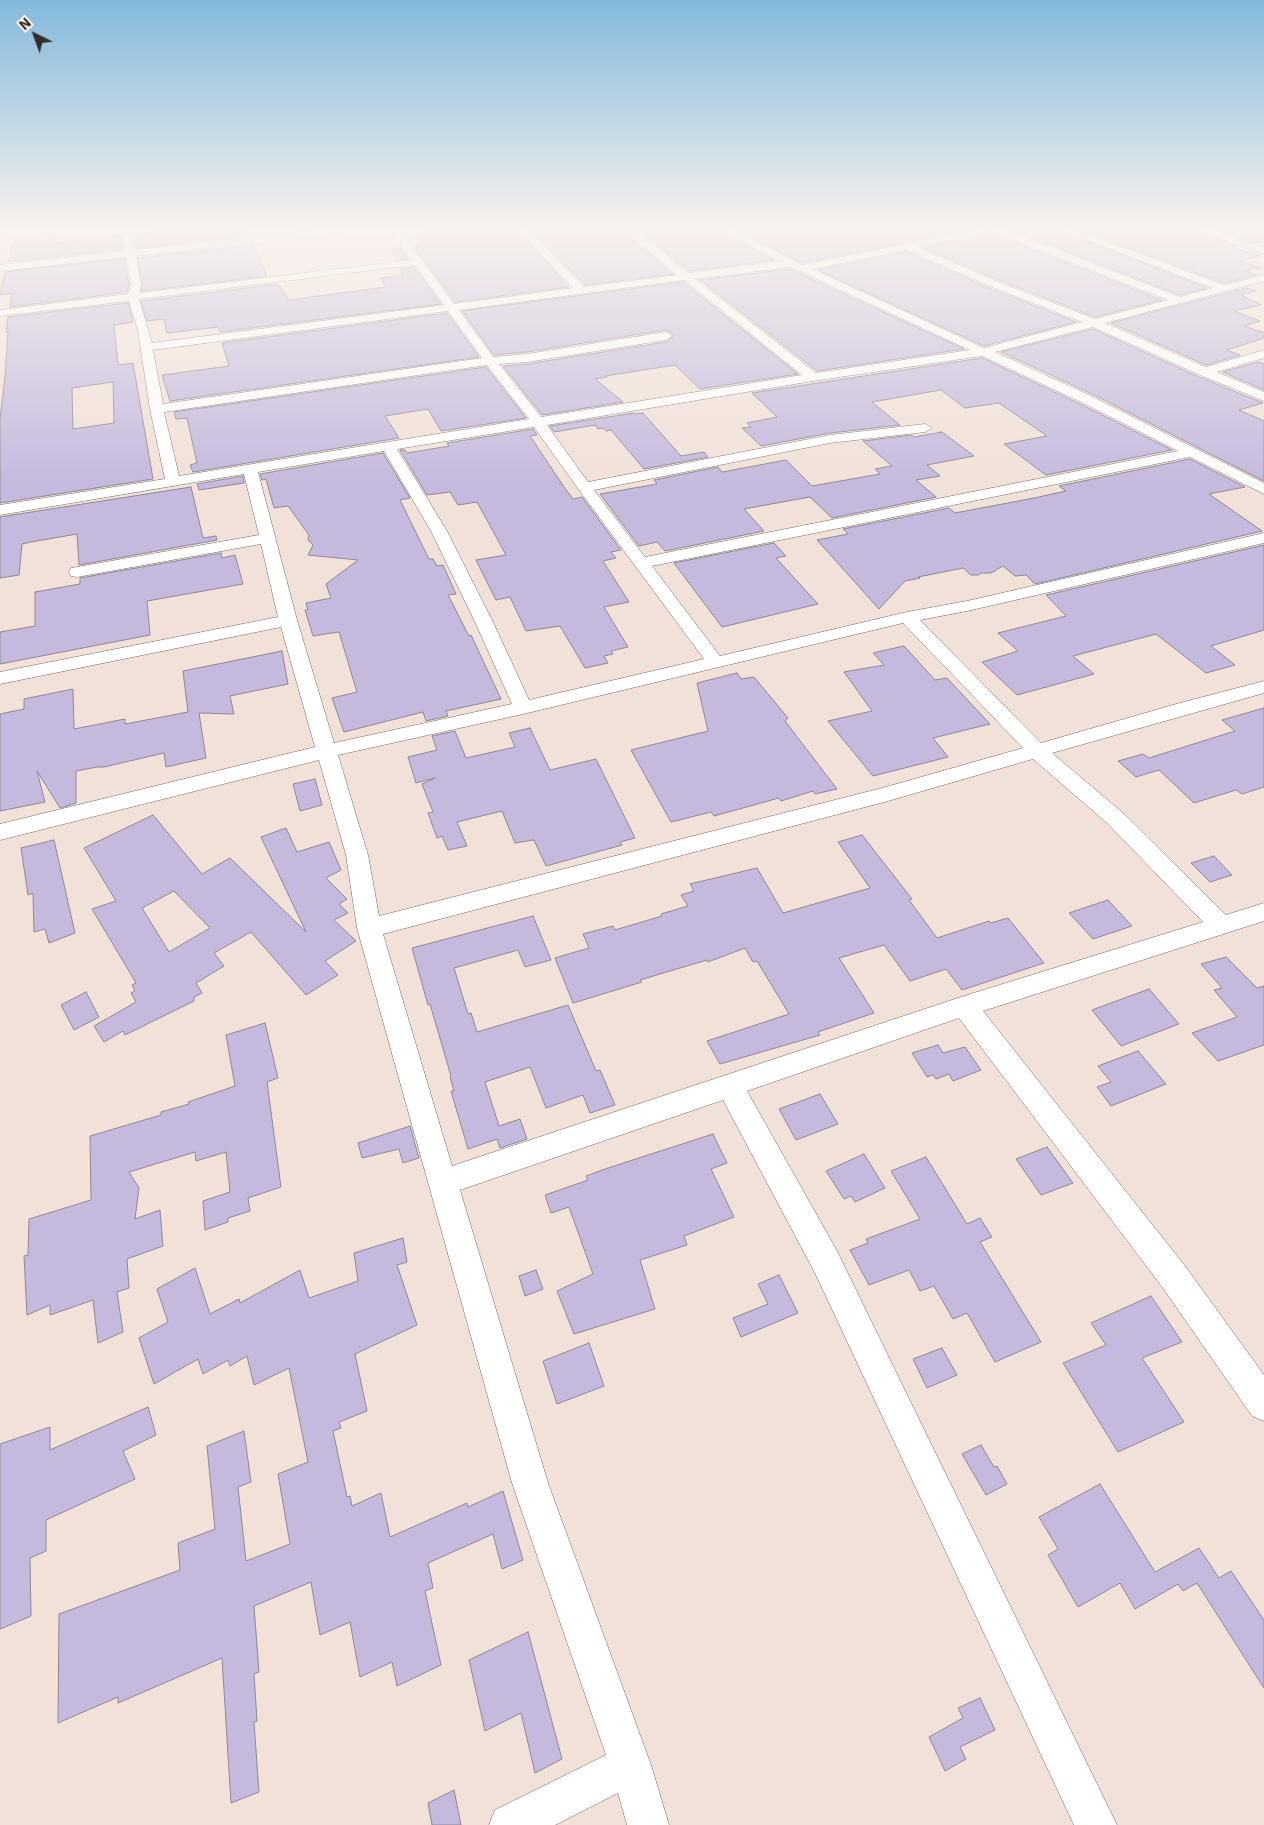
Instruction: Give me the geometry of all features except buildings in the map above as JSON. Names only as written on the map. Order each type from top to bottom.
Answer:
[{"type":"street","points":[[139,315],[144,331],[157,409],[173,481]]},
{"type":"street","points":[[147,347],[390,315]]},
{"type":"street","points":[[458,315],[715,662]]},
{"type":"street","points":[[734,315],[813,377]]},
{"type":"street","points":[[904,315],[1086,399],[1264,489]]},
{"type":"street","points":[[1074,315],[1264,397]]},
{"type":"street","points":[[0,510],[813,377],[982,352],[1119,315]]},
{"type":"street","points":[[157,409],[490,361],[527,358],[666,336]]},
{"type":"street","points":[[1204,372],[1264,354]]},
{"type":"street","points":[[584,487],[830,439],[925,428]]},
{"type":"street","points":[[389,447],[439,531],[484,622],[523,708]]},
{"type":"street","points":[[641,563],[1190,453]]},
{"type":"street","points":[[250,468],[288,620],[357,855],[370,928],[442,1183],[530,1483],[630,1765],[648,1825]]},
{"type":"street","points":[[77,572],[268,538]]},
{"type":"street","points":[[0,832],[327,751],[523,708],[907,617],[967,606],[1264,538]]},
{"type":"street","points":[[907,617],[1036,750],[1115,818],[1221,925]]},
{"type":"street","points":[[0,678],[288,620]]},
{"type":"street","points":[[370,928],[888,794],[1036,750],[1264,687]]},
{"type":"street","points":[[442,1183],[964,1006],[1264,912]]},
{"type":"street","points":[[964,1006],[1174,1277],[1264,1404]]},
{"type":"street","points":[[730,1086],[826,1262],[1096,1825]]},
{"type":"street","points":[[510,1825],[630,1765]]}]
